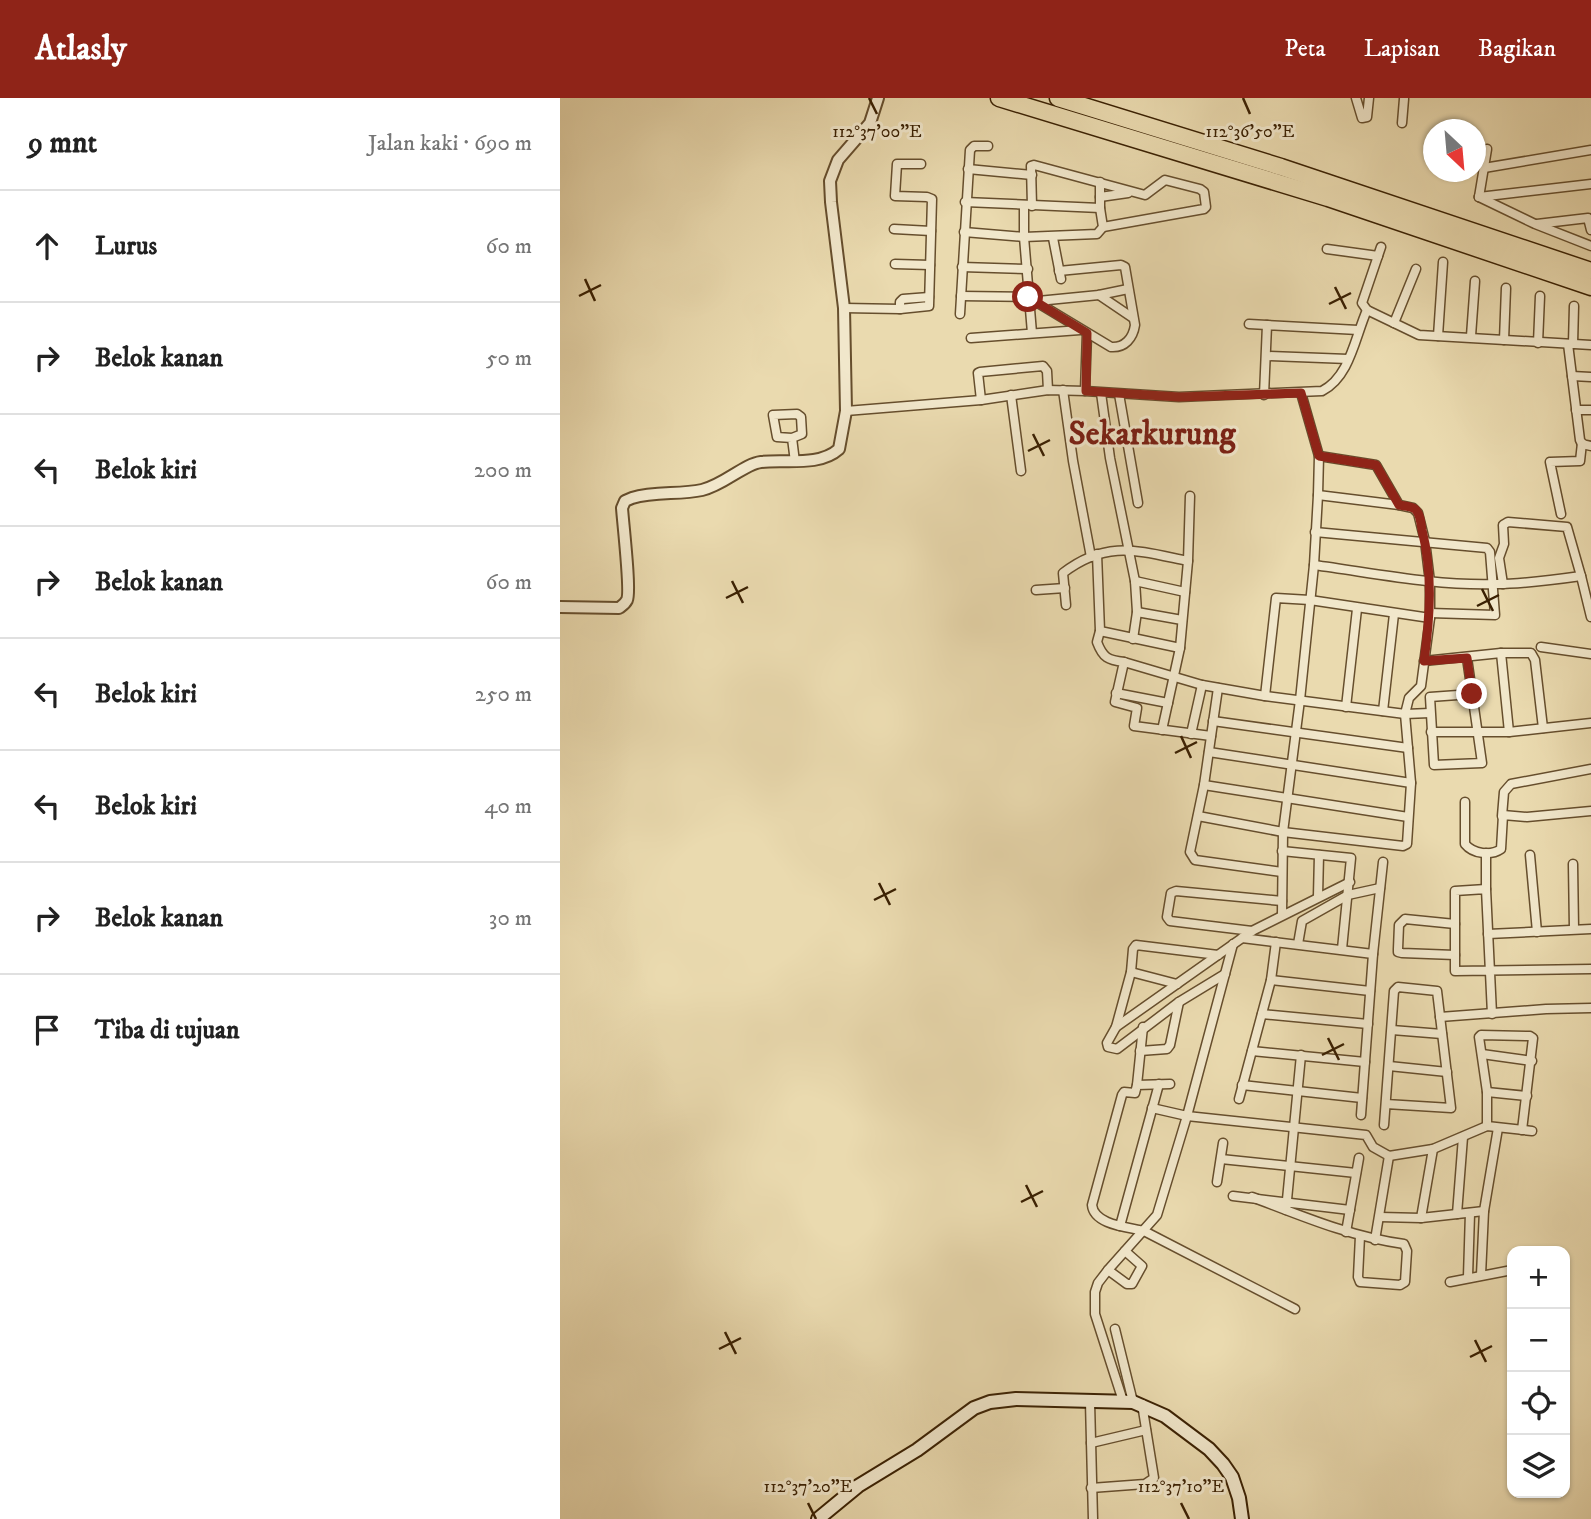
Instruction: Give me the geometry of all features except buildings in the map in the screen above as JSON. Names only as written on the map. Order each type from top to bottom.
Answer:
[{"type":"highway","points":[[999,98],[1328,198],[1591,288]]},
{"type":"highway","points":[[1058,98],[1282,167],[1591,271]]},
{"type":"main road","points":[[818,1519],[858,1486],[917,1450],[974,1408],[990,1402],[1016,1399],[1133,1402],[1165,1416],[1223,1464],[1232,1477],[1242,1519]]},
{"type":"street","points":[[560,607],[619,608],[625,603],[628,598],[628,584],[622,508],[625,502],[638,496],[701,490],[721,484],[758,462],[795,462],[827,457],[839,449],[846,411],[844,308],[831,202],[831,181],[838,160],[870,123],[878,98]]},
{"type":"street","points":[[1356,98],[1362,118],[1367,117],[1369,98]]},
{"type":"street","points":[[1394,98],[1406,98],[1402,123]]},
{"type":"street","points":[[960,314],[965,202],[971,148],[988,146]]},
{"type":"street","points":[[1486,155],[1487,149]]},
{"type":"street","points":[[1486,168],[1591,150]]},
{"type":"street","points":[[844,308],[900,309],[903,299],[929,297],[930,198],[895,196],[897,164],[921,164]]},
{"type":"street","points":[[964,232],[1024,237],[1092,235],[1103,227],[1206,207],[1204,192],[1165,180],[1147,194],[1132,192],[1031,166],[1024,237],[1032,333]]},
{"type":"street","points":[[968,169],[1032,174]]},
{"type":"street","points":[[1100,182],[1103,227]]},
{"type":"street","points":[[1479,197],[1482,182]]},
{"type":"street","points":[[1479,197],[1591,184]]},
{"type":"street","points":[[1100,197],[1132,192]]},
{"type":"street","points":[[1479,197],[1535,224],[1591,246]]},
{"type":"street","points":[[965,202],[1100,208]]},
{"type":"street","points":[[1535,224],[1588,218],[1591,230]]},
{"type":"street","points":[[894,229],[931,231]]},
{"type":"street","points":[[961,296],[1028,297],[1111,346],[1125,345],[1134,331],[1123,265],[1060,275],[1054,237]]},
{"type":"street","points":[[1327,249],[1379,251],[1362,303],[1367,310],[1419,335],[1591,345]]},
{"type":"street","points":[[1438,336],[1443,262]]},
{"type":"street","points":[[895,264],[930,265]]},
{"type":"street","points":[[962,267],[1028,269]]},
{"type":"street","points":[[1394,323],[1416,269]]},
{"type":"street","points":[[1471,336],[1475,281]]},
{"type":"street","points":[[1504,340],[1506,288]]},
{"type":"street","points":[[1037,301],[1099,295],[1128,289]]},
{"type":"street","points":[[1099,295],[1133,318]]},
{"type":"street","points":[[1538,343],[1540,296]]},
{"type":"street","points":[[1055,313],[1065,297]]},
{"type":"street","points":[[1561,514],[1550,462],[1580,461],[1581,443],[1570,344],[1574,306]]},
{"type":"street","points":[[846,411],[981,400],[1048,390],[1179,397],[1322,391],[1333,386],[1348,359],[1367,310]]},
{"type":"street","points":[[1249,324],[1358,330]]},
{"type":"street","points":[[1264,395],[1267,325]]},
{"type":"street","points":[[971,338],[1084,332]]},
{"type":"street","points":[[1084,332],[1086,391]]},
{"type":"street","points":[[1267,356],[1348,359]]},
{"type":"street","points":[[981,400],[980,372],[1043,366],[1047,371],[1048,390]]},
{"type":"street","points":[[1572,376],[1591,377]]},
{"type":"street","points":[[1063,390],[1073,461],[1094,555],[1100,631],[1097,642],[1103,656],[1108,660],[1217,688],[1405,714],[1430,713]]},
{"type":"street","points":[[1101,393],[1110,458],[1135,581],[1137,612],[1132,639]]},
{"type":"street","points":[[1282,914],[1283,832],[1300,700],[1314,565],[1318,495],[1319,456],[1301,393]]},
{"type":"street","points":[[1119,394],[1138,503]]},
{"type":"street","points":[[1011,396],[1021,471]]},
{"type":"street","points":[[1576,410],[1591,410]]},
{"type":"street","points":[[792,438],[795,462]]},
{"type":"street","points":[[1581,443],[1591,446]]},
{"type":"street","points":[[1319,456],[1376,465],[1399,505]]},
{"type":"street","points":[[1198,816],[1283,832],[1404,846],[1407,844],[1411,783],[1405,714],[1409,698],[1420,686],[1430,616],[1430,582],[1418,513],[1413,508],[1399,505],[1318,495]]},
{"type":"street","points":[[1162,730],[1180,648],[1191,496]]},
{"type":"street","points":[[1265,696],[1274,601],[1279,598],[1310,600],[1394,614],[1495,615],[1499,558],[1504,544],[1503,526],[1508,522],[1567,527],[1591,617]]},
{"type":"street","points":[[1315,531],[1487,548],[1498,584]]},
{"type":"street","points":[[1066,605],[1063,573],[1094,555],[1129,549],[1188,561]]},
{"type":"street","points":[[1314,565],[1430,582],[1498,584],[1581,576]]},
{"type":"street","points":[[1135,581],[1185,592]]},
{"type":"street","points":[[1036,590],[1065,588]]},
{"type":"street","points":[[1346,706],[1357,609]]},
{"type":"street","points":[[1137,612],[1182,620]]},
{"type":"street","points":[[1384,711],[1394,614]]},
{"type":"street","points":[[1100,631],[1180,648]]},
{"type":"street","points":[[1541,647],[1591,654]]},
{"type":"street","points":[[1424,661],[1502,653],[1531,653],[1534,656],[1543,728]]},
{"type":"street","points":[[1502,653],[1509,732]]},
{"type":"street","points":[[1467,658],[1472,694],[1481,764],[1436,765],[1432,762],[1431,696],[1472,694]]},
{"type":"street","points":[[1124,662],[1115,700],[1117,704],[1137,708],[1134,726],[1211,736]]},
{"type":"street","points":[[1191,734],[1202,685]]},
{"type":"street","points":[[1217,688],[1204,785],[1190,852],[1195,860],[1282,872]]},
{"type":"street","points":[[1116,693],[1168,703]]},
{"type":"street","points":[[1213,721],[1408,748]]},
{"type":"street","points":[[1431,732],[1509,732],[1591,723]]},
{"type":"street","points":[[1209,752],[1411,783]]},
{"type":"street","points":[[1465,802],[1465,844],[1469,849],[1494,853],[1502,849],[1504,792],[1511,784],[1591,769]]},
{"type":"street","points":[[1204,785],[1408,817]]},
{"type":"street","points":[[1502,816],[1527,817],[1591,811]]},
{"type":"street","points":[[1282,851],[1352,858],[1342,949]]},
{"type":"street","points":[[1486,853],[1492,1014]]},
{"type":"street","points":[[1318,896],[1319,855]]},
{"type":"street","points":[[1530,855],[1537,932]]},
{"type":"street","points":[[1361,1115],[1383,862]]},
{"type":"street","points":[[1573,864],[1574,929]]},
{"type":"street","points":[[1116,1027],[1252,931],[1350,882]]},
{"type":"street","points":[[1298,944],[1301,922],[1348,895],[1380,888]]},
{"type":"street","points":[[1486,889],[1455,891],[1455,968],[1458,972],[1591,969]]},
{"type":"street","points":[[1252,931],[1170,921],[1167,917],[1171,893],[1176,891],[1282,901]]},
{"type":"street","points":[[1455,924],[1405,919],[1399,925],[1398,949],[1402,953],[1455,955]]},
{"type":"street","points":[[1488,934],[1591,929]]},
{"type":"street","points":[[1242,938],[1373,954]]},
{"type":"street","points":[[1239,1099],[1271,980],[1276,942]]},
{"type":"street","points":[[1091,1488],[1144,1484],[1154,1478],[1146,1430],[1095,1314],[1095,1292],[1108,1270],[1157,1215],[1187,1116],[1233,944]]},
{"type":"street","points":[[1218,955],[1136,945],[1116,1027],[1108,1043],[1112,1049],[1117,1049],[1143,1027],[1225,974]]},
{"type":"street","points":[[1131,972],[1177,984]]},
{"type":"street","points":[[1271,980],[1370,990]]},
{"type":"street","points":[[1384,1125],[1394,991],[1398,987],[1437,991],[1451,1108],[1386,1104]]},
{"type":"street","points":[[1140,1051],[1162,1051],[1170,1045],[1179,1002]]},
{"type":"street","points":[[1440,1017],[1591,1008]]},
{"type":"street","points":[[1262,1014],[1367,1024]]},
{"type":"street","points":[[1143,1027],[1135,1093],[1122,1094],[1092,1205],[1093,1213],[1120,1226],[1144,1231],[1295,1309]]},
{"type":"street","points":[[1392,1030],[1442,1034]]},
{"type":"street","points":[[1487,1125],[1487,1092],[1479,1037],[1530,1036],[1533,1038],[1532,1061],[1522,1130]]},
{"type":"street","points":[[1252,1051],[1365,1062]]},
{"type":"street","points":[[1482,1054],[1532,1061]]},
{"type":"street","points":[[1286,1206],[1301,1055]]},
{"type":"street","points":[[1389,1066],[1447,1072]]},
{"type":"street","points":[[1137,1085],[1170,1083]]},
{"type":"street","points":[[1120,1226],[1159,1084]]},
{"type":"street","points":[[1242,1085],[1362,1098]]},
{"type":"street","points":[[1487,1092],[1527,1096]]},
{"type":"street","points":[[1152,1108],[1187,1116],[1366,1135],[1373,1147],[1389,1156],[1433,1149],[1487,1125],[1532,1131]]},
{"type":"street","points":[[1481,1275],[1484,1211],[1498,1128]]},
{"type":"street","points":[[1457,1214],[1463,1137]]},
{"type":"street","points":[[1217,1182],[1223,1143]]},
{"type":"street","points":[[1421,1218],[1433,1149]]},
{"type":"street","points":[[1375,1240],[1389,1156]]},
{"type":"street","points":[[1346,1232],[1359,1158]]},
{"type":"street","points":[[1221,1159],[1356,1173]]},
{"type":"street","points":[[1233,1196],[1252,1197],[1286,1206],[1346,1232],[1406,1246],[1406,1279],[1403,1284],[1360,1282],[1360,1236]]},
{"type":"street","points":[[1286,1206],[1350,1210]]},
{"type":"street","points":[[1380,1217],[1421,1218],[1484,1211]]},
{"type":"street","points":[[1468,1277],[1470,1213]]},
{"type":"street","points":[[1108,1270],[1127,1284],[1132,1284],[1142,1266],[1125,1251]]},
{"type":"street","points":[[1450,1282],[1507,1271]]},
{"type":"street","points":[[1115,1329],[1133,1402]]},
{"type":"street","points":[[1090,1402],[1093,1519]]},
{"type":"street","points":[[1091,1443],[1146,1430]]},
{"type":"district","name":"Sekarkurung","points":[[1152,432]]},
{"type":"route","points":[[1028,297],[1087,333],[1086,391],[1179,397],[1301,393],[1319,456],[1376,465],[1399,505],[1413,508],[1418,513],[1430,582],[1430,618],[1424,661],[1467,658],[1472,694]]}]
